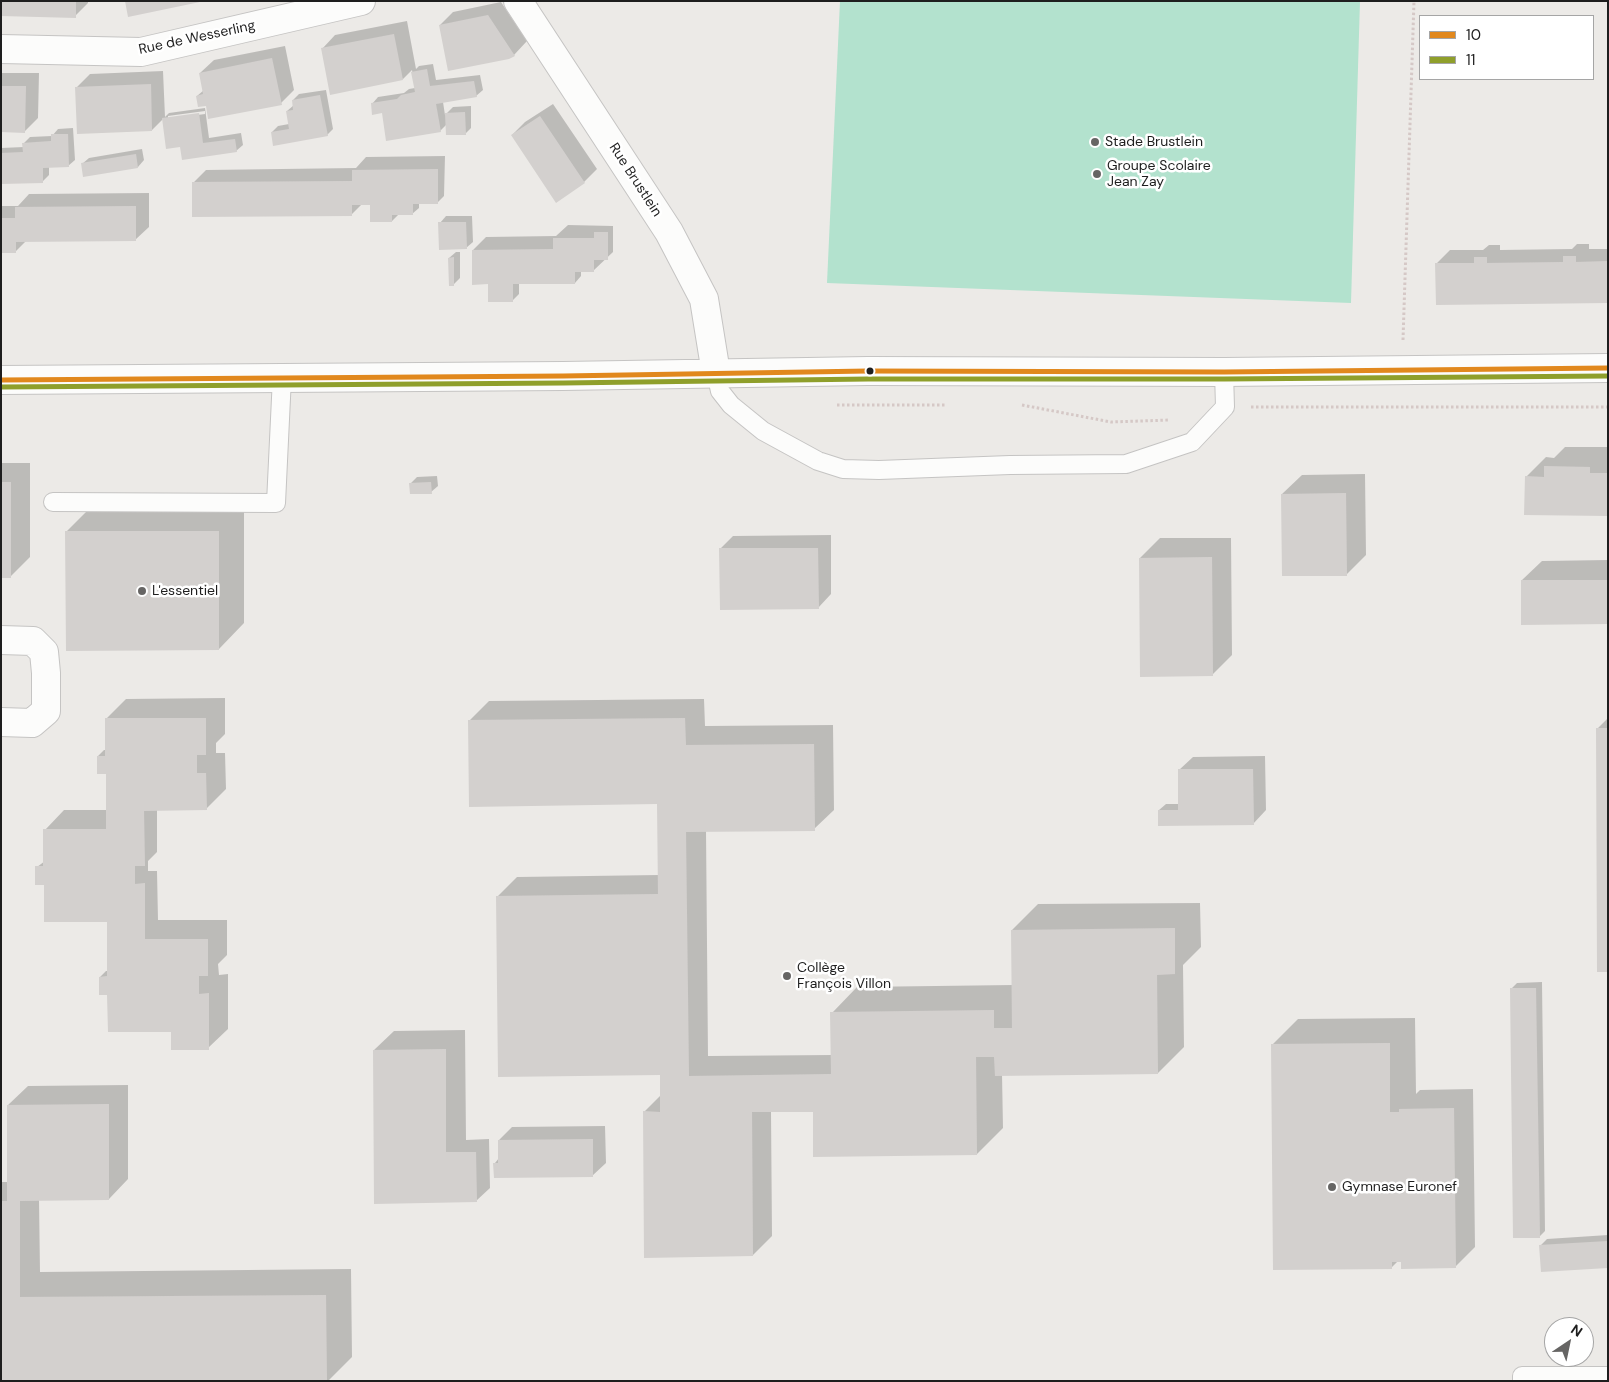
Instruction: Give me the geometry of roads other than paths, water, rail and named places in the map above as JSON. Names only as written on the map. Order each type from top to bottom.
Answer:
[{"type":"street","name":"Rue de Wesserling","points":[[1,49],[141,52],[361,1]]},
{"type":"street","name":"Rue Brustlein","points":[[518,1],[669,232],[704,299],[716,373]]},
{"type":"street","points":[[1,380],[868,371],[1224,372],[1608,368]]},
{"type":"street","points":[[1,640],[33,641],[44,652],[46,711],[32,723],[1,722]]},
{"type":"lane","points":[[716,373],[720,392],[731,406],[763,431],[818,461],[843,468],[879,470],[1010,465],[1126,464],[1192,442],[1225,407],[1224,372]]},
{"type":"lane","points":[[53,502],[276,503],[282,377]]},
{"type":"lane","points":[[1522,1381],[1522,1376],[1608,1376]]},
{"type":"place","name":"Stade Brustlein","points":[[1095,142]]},
{"type":"place","name":"Groupe Scolaire Jean Zay","points":[[1097,174]]},
{"type":"place","name":"L'essentiel","points":[[142,591]]},
{"type":"place","name":"Collège François Villon","points":[[787,976]]},
{"type":"place","name":"Gymnase Euronef","points":[[1332,1187]]}]
